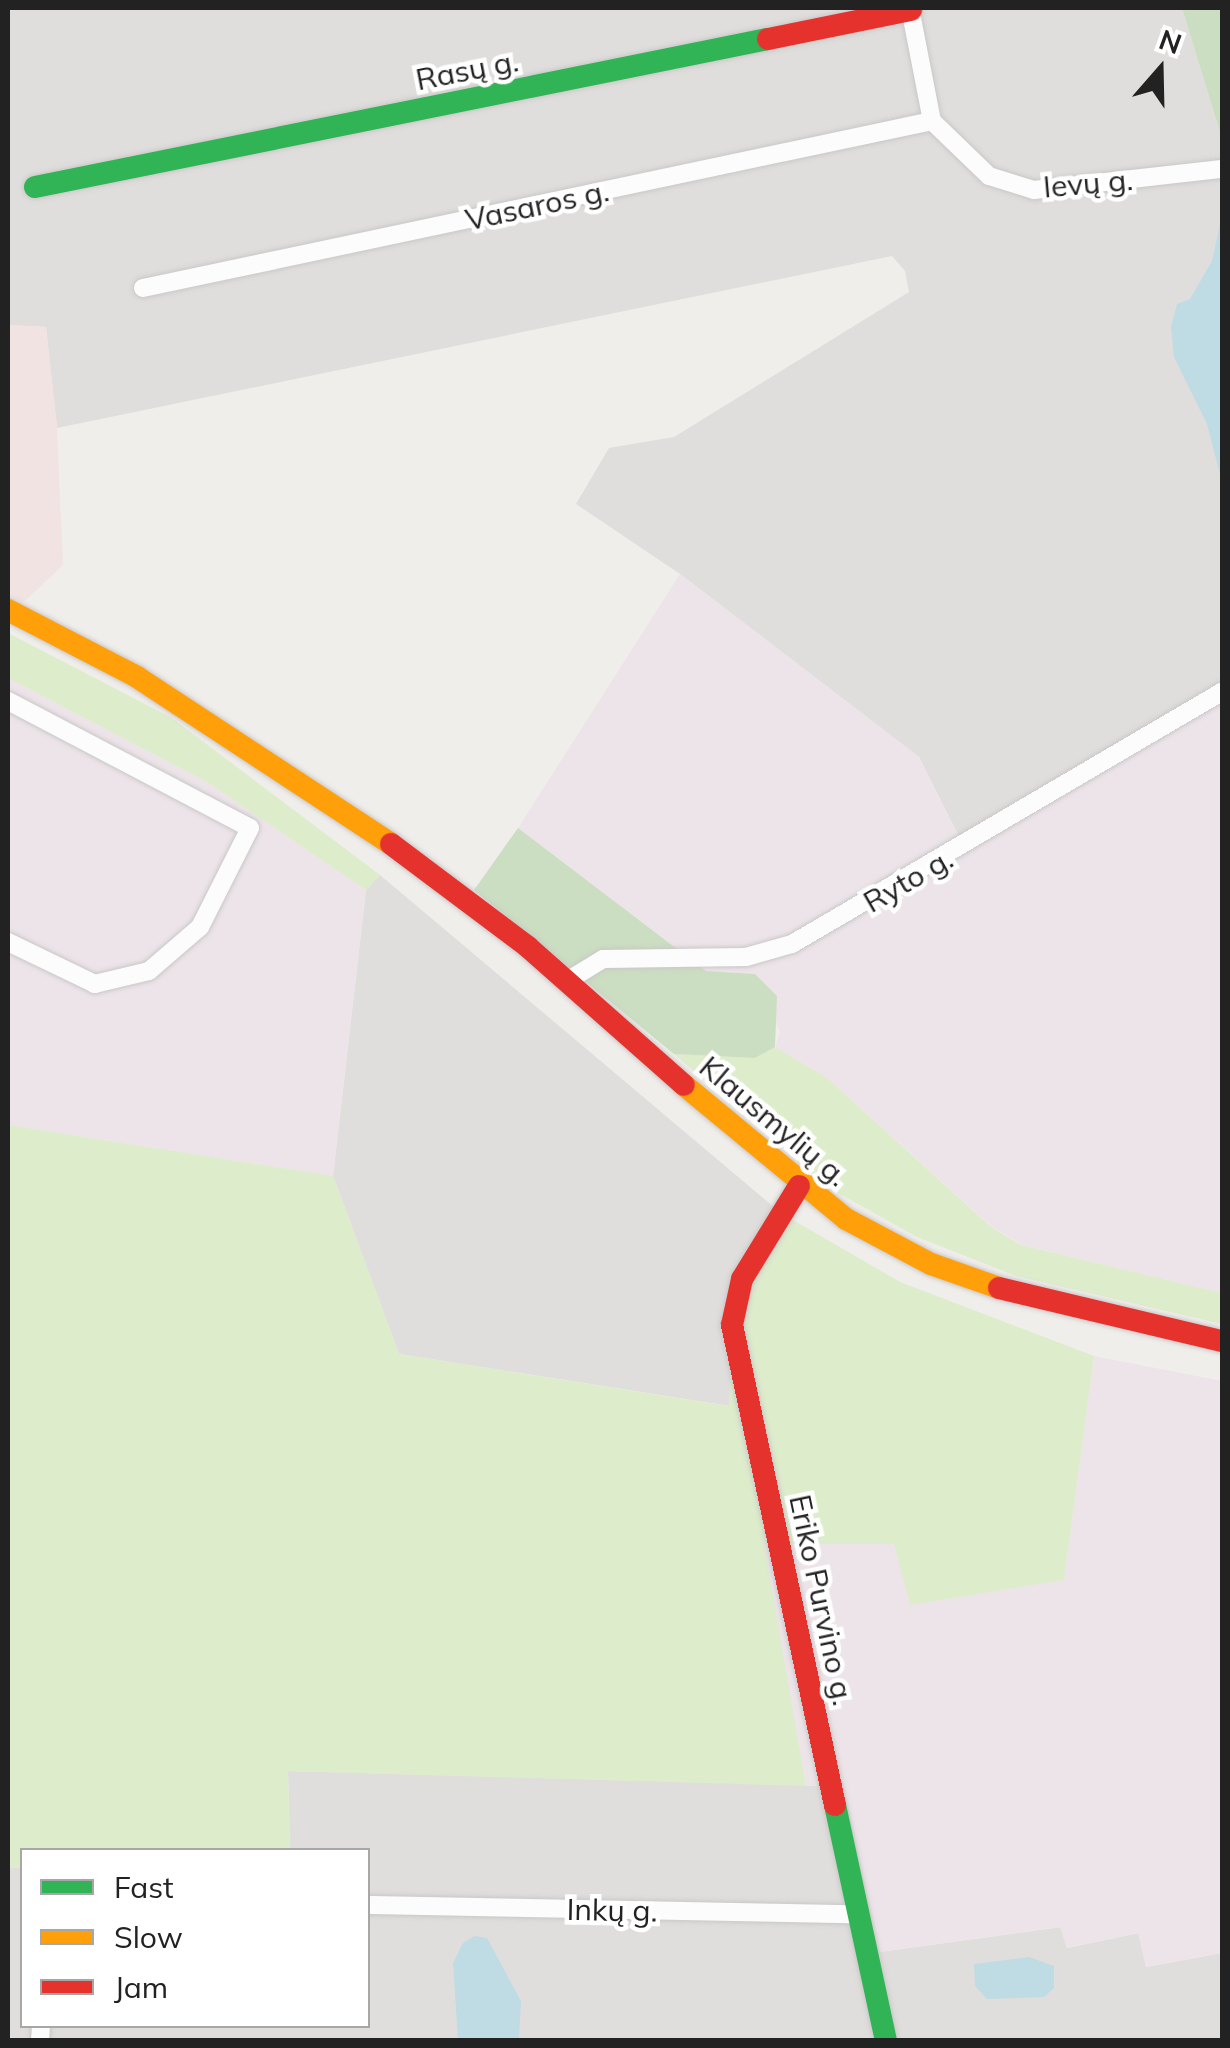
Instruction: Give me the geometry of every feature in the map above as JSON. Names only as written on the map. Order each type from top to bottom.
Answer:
[{"type":"street","points":[[911,9],[932,121]]},
{"type":"street","name":"Rasų g.","points":[[35,187],[911,9]]},
{"type":"street","name":"Ievų g.","points":[[932,121],[963,156],[990,176],[1034,190],[1222,170]]},
{"type":"street","name":"Vasaros g.","points":[[143,288],[932,121]]},
{"type":"street","name":"Klausmylių g.","points":[[8,610],[152,686],[355,817],[567,981],[799,1186],[893,1246],[971,1279],[1222,1341]]},
{"type":"street","name":"Ryto g.","points":[[567,981],[603,960],[746,957],[792,944],[1222,692]]},
{"type":"street","points":[[8,701],[250,828],[200,927],[150,971],[95,984],[8,942]]},
{"type":"street","name":"Eriko Purvino g.","points":[[799,1186],[742,1279],[732,1324],[886,2040]]},
{"type":"street","name":"Inkų g.","points":[[370,1906],[856,1914]]},
{"type":"shaded area","points":[[8,8],[1182,8],[1222,139],[1222,700],[966,851],[919,757],[680,574],[576,504],[609,448],[674,437],[909,292],[905,271],[892,256],[57,428],[46,327],[8,325]]},
{"type":"shaded area","points":[[8,325],[46,327],[57,428],[63,565],[24,602],[8,595]]},
{"type":"shaded area","points":[[680,574],[919,757],[966,850],[1222,700],[1222,1293],[1022,1245],[991,1226],[827,1078],[775,1047],[780,1032],[755,974],[706,971],[518,828]]},
{"type":"shaded area","points":[[8,678],[207,782],[366,890],[333,1176],[8,1125]]},
{"type":"shaded area","points":[[380,875],[781,1213],[732,1325],[730,1406],[399,1354],[333,1176],[366,890]]},
{"type":"shaded area","points":[[1094,1356],[1222,1381],[1222,1953],[1146,1967],[1138,1933],[1067,1948],[1060,1927],[880,1952],[844,1786],[806,1786],[763,1544],[894,1544],[1064,1580]]},
{"type":"shaded area","points":[[288,1771],[844,1786],[880,1952],[1061,1927],[1067,1948],[1139,1933],[1146,1967],[1222,1953],[1222,2040],[8,2040],[8,1868],[20,1868],[20,2028],[370,2028],[370,1848],[290,1848]]},
{"type":"green space","points":[[1182,8],[1222,8],[1222,139]]},
{"type":"green space","points":[[8,633],[172,718],[380,875],[366,890],[207,782],[8,678]]},
{"type":"green space","points":[[518,828],[706,971],[755,974],[777,996],[775,1047],[755,1058],[674,1054],[474,890]]},
{"type":"green space","points":[[775,1047],[827,1078],[990,1226],[1021,1245],[1222,1293],[1222,1324],[1016,1276],[917,1237],[831,1189],[674,1054],[755,1058]]},
{"type":"green space","points":[[8,1125],[333,1176],[399,1354],[729,1406],[732,1325],[781,1213],[900,1282],[1094,1356],[1064,1580],[910,1605],[894,1544],[764,1544],[806,1786],[288,1771],[290,1848],[20,1848],[20,1868],[8,1868]]},
{"type":"water","points":[[1222,216],[1222,482],[1207,424],[1174,357],[1171,327],[1177,304],[1190,299],[1212,261]]},
{"type":"water","points":[[475,1936],[487,1938],[521,2001],[519,2040],[458,2040],[453,1963],[463,1943]]},
{"type":"water","points":[[1029,1957],[1054,1966],[1054,1988],[1044,1997],[987,1999],[975,1986],[974,1964]]},
{"type":"traffic: fast","points":[[35,187],[768,39]]},
{"type":"traffic: fast","points":[[835,1805],[886,2040]]},
{"type":"traffic: slow","points":[[8,610],[137,677],[391,844]]},
{"type":"traffic: slow","points":[[684,1085],[846,1219],[931,1264],[999,1288]]},
{"type":"traffic: jam","points":[[768,39],[911,10]]},
{"type":"traffic: jam","points":[[391,844],[528,947],[684,1085]]},
{"type":"traffic: jam","points":[[799,1186],[742,1279],[732,1325],[835,1805]]},
{"type":"traffic: jam","points":[[999,1288],[1222,1341]]}]
